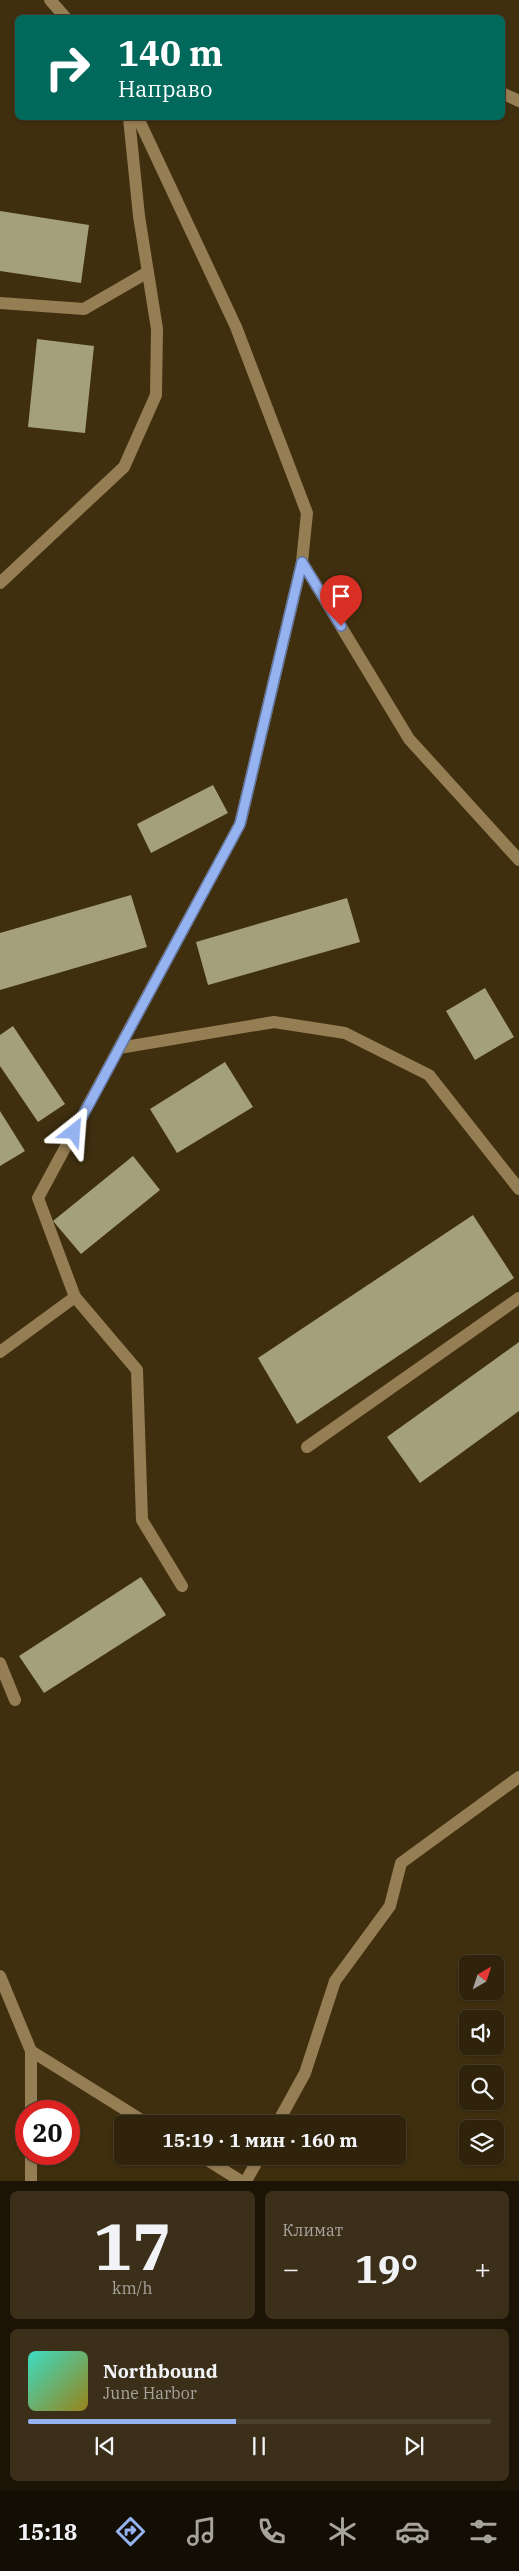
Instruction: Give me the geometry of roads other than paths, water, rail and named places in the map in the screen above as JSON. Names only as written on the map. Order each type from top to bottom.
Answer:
[{"type":"street","points":[[50,0],[63,15]]},
{"type":"street","points":[[505,94],[519,101]]},
{"type":"street","points":[[0,583],[124,467],[156,395],[157,329],[138,216],[129,120]]},
{"type":"street","points":[[139,120],[236,327],[307,513],[302,562],[240,824],[38,1198],[75,1297],[137,1370],[142,1520],[182,1586]]},
{"type":"street","points":[[0,303],[84,309],[148,272]]},
{"type":"street","points":[[302,562],[409,739],[519,860]]},
{"type":"street","points":[[119,1048],[274,1022],[346,1033],[429,1075],[519,1189]]},
{"type":"street","points":[[0,1352],[75,1297]]},
{"type":"street","points":[[307,1447],[519,1298]]},
{"type":"street","points":[[0,1663],[15,1700]]},
{"type":"street","points":[[283,2115],[305,2073],[335,1981],[390,1906],[401,1863],[519,1777]]},
{"type":"street","points":[[0,1976],[31,2051],[31,2100]]},
{"type":"street","points":[[31,2051],[134,2115]]},
{"type":"street","points":[[31,2165],[31,2181]]},
{"type":"street","points":[[215,2165],[241,2181]]},
{"type":"street","points":[[246,2181],[255,2165]]}]
